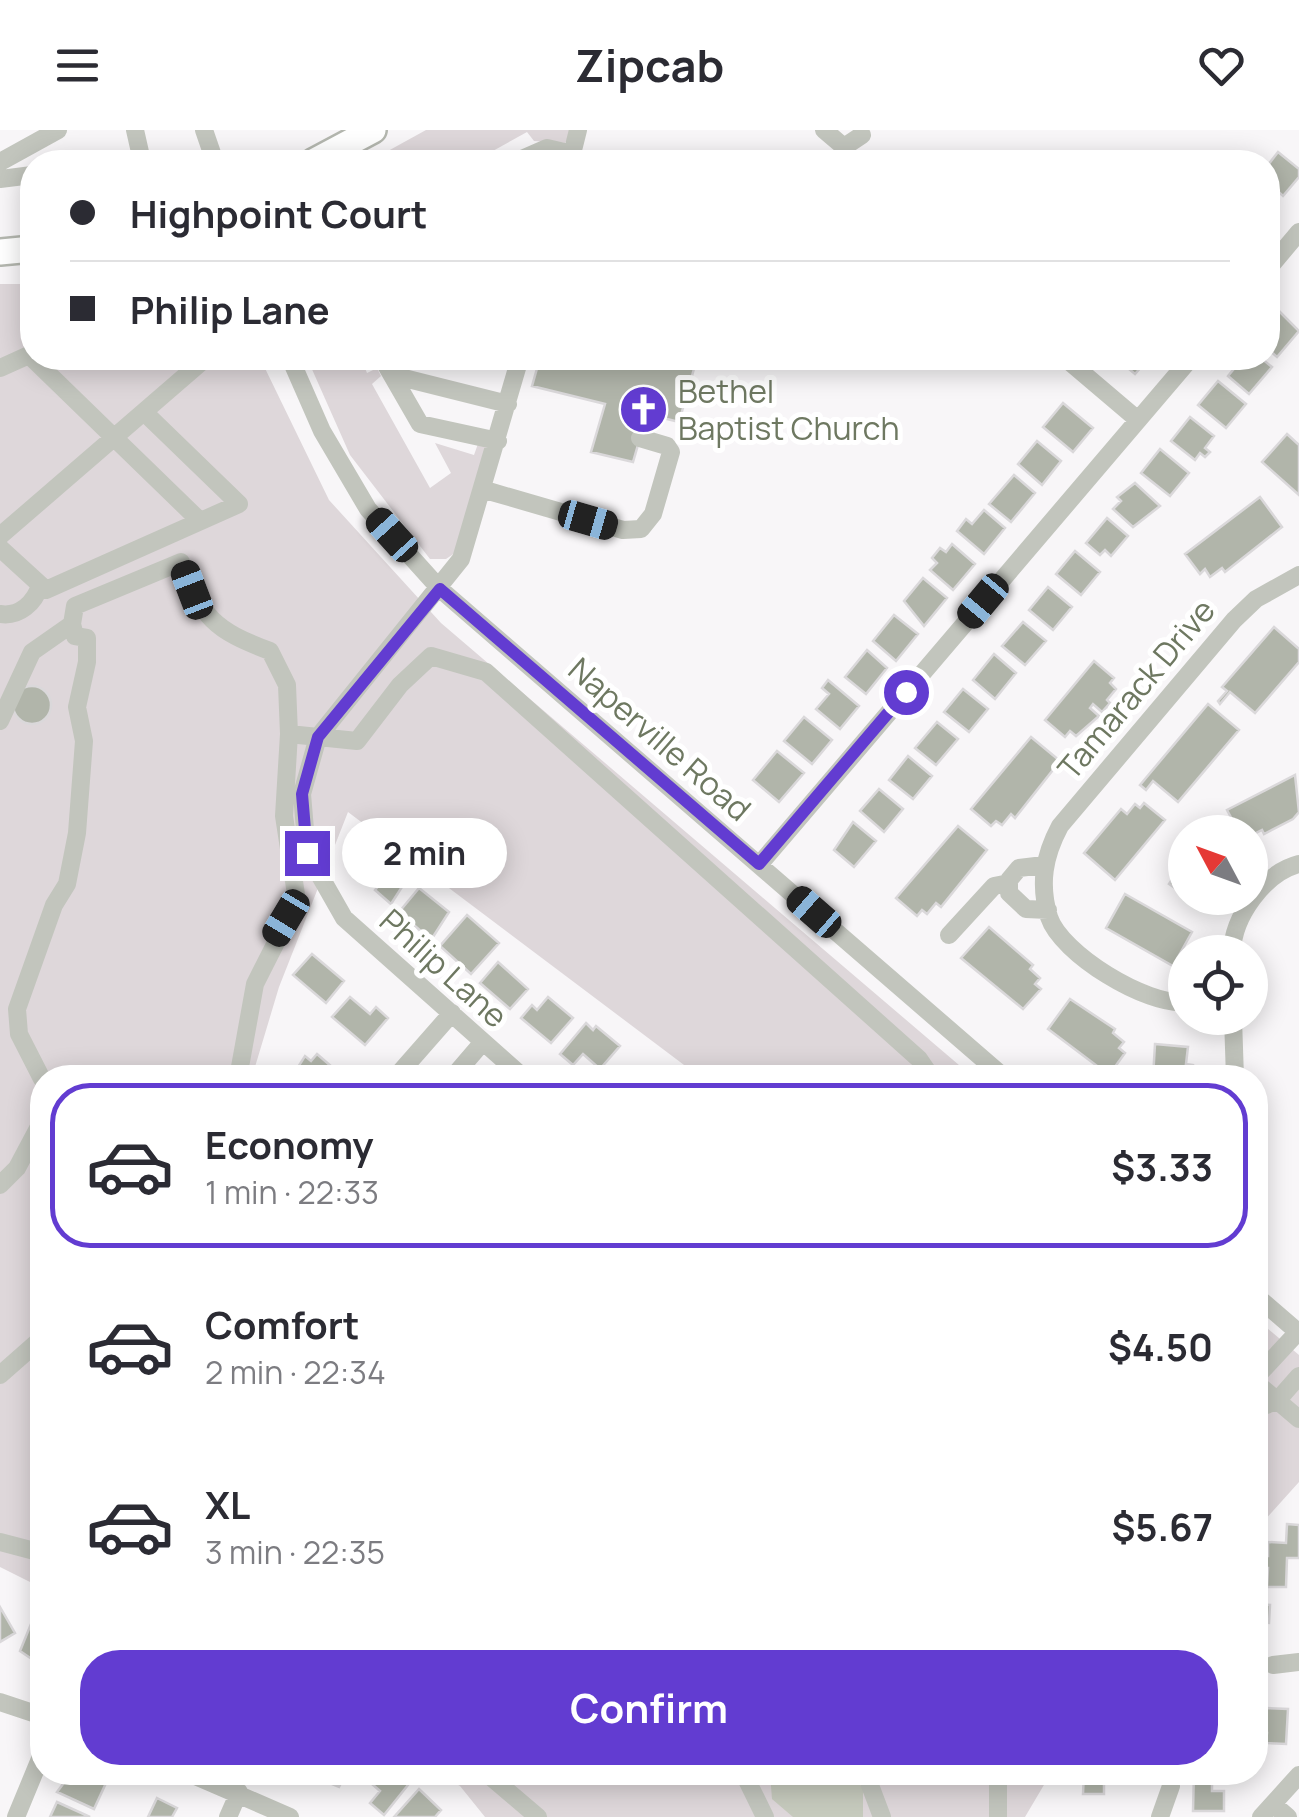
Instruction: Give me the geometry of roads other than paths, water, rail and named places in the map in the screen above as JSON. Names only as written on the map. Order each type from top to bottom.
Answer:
[{"type":"highway","points":[[336,150],[373,130]]},
{"type":"street","points":[[22,150],[58,130]]},
{"type":"street","points":[[824,130],[844,147],[862,135]]},
{"type":"street","points":[[1280,254],[1299,232]]},
{"type":"street","points":[[44,370],[200,521]]},
{"type":"street","points":[[0,536],[192,370]]},
{"type":"street","name":"Naperville Road","points":[[295,370],[322,431],[368,508],[440,589],[990,1065]]},
{"type":"street","points":[[389,370],[420,424],[498,441]]},
{"type":"street","points":[[400,370],[508,404]]},
{"type":"street","name":"Philip Lane","points":[[508,1065],[344,918],[307,853],[302,794],[318,737],[461,559],[498,441],[512,370]]},
{"type":"street","points":[[1079,370],[1138,420]]},
{"type":"street","points":[[759,864],[1182,370]]},
{"type":"street","points":[[0,548],[46,590],[239,504],[144,412]]},
{"type":"street","points":[[484,490],[622,530],[641,529],[653,514],[672,452],[667,446],[640,438]]},
{"type":"street","points":[[35,1065],[19,1034],[17,1008],[54,905],[67,884],[83,796],[80,777],[84,741],[76,707],[87,662],[87,638],[75,636],[75,606],[181,562],[206,618],[227,635],[270,650],[287,685],[289,734],[284,816],[297,901],[254,984],[240,1065]]},
{"type":"street","name":"Tamarack Drive","points":[[1044,865],[1060,826],[1234,620],[1256,599],[1299,575]]},
{"type":"street","points":[[0,614],[25,607],[40,585]]},
{"type":"street","points":[[0,720],[32,652],[72,624]]},
{"type":"street","points":[[289,734],[357,742],[400,685],[431,656],[486,672],[922,1065]]},
{"type":"street","points":[[1235,935],[1261,888],[1275,874],[1299,864]]},
{"type":"street","points":[[1048,910],[1026,908],[1009,892],[1009,883],[1019,868],[1044,865],[1050,922],[1102,972],[1142,994],[1168,999]]},
{"type":"street","points":[[950,935],[994,886],[1009,883]]},
{"type":"street","points":[[406,1065],[452,1013]]},
{"type":"street","points":[[1234,1035],[1235,1065]]},
{"type":"street","points":[[463,1065],[482,1043]]},
{"type":"street","points":[[0,1185],[18,1168],[30,1144]]},
{"type":"street","points":[[1268,1305],[1298,1332],[1268,1365]]},
{"type":"street","points":[[0,1375],[30,1349]]},
{"type":"street","points":[[1268,1404],[1277,1400],[1299,1376]]},
{"type":"street","points":[[1268,1392],[1299,1419]]},
{"type":"street","points":[[0,1542],[30,1549]]},
{"type":"street","points":[[1274,1665],[1299,1662]]},
{"type":"street","points":[[0,1702],[30,1712]]},
{"type":"street","points":[[1288,1817],[1267,1810],[1299,1775]]},
{"type":"street","points":[[16,1817],[30,1783]]},
{"type":"street","points":[[220,1785],[290,1817]]},
{"type":"street","points":[[500,1785],[538,1817]]},
{"type":"street","points":[[749,1785],[765,1817]]},
{"type":"street","points":[[870,1785],[882,1817]]},
{"type":"street","points":[[998,1785],[998,1817]]},
{"type":"street","points":[[1160,1817],[1171,1786]]},
{"type":"street","points":[[228,1817],[239,1792]]},
{"type":"place","name":"Bethel Baptist Church","points":[[643,409]]}]
